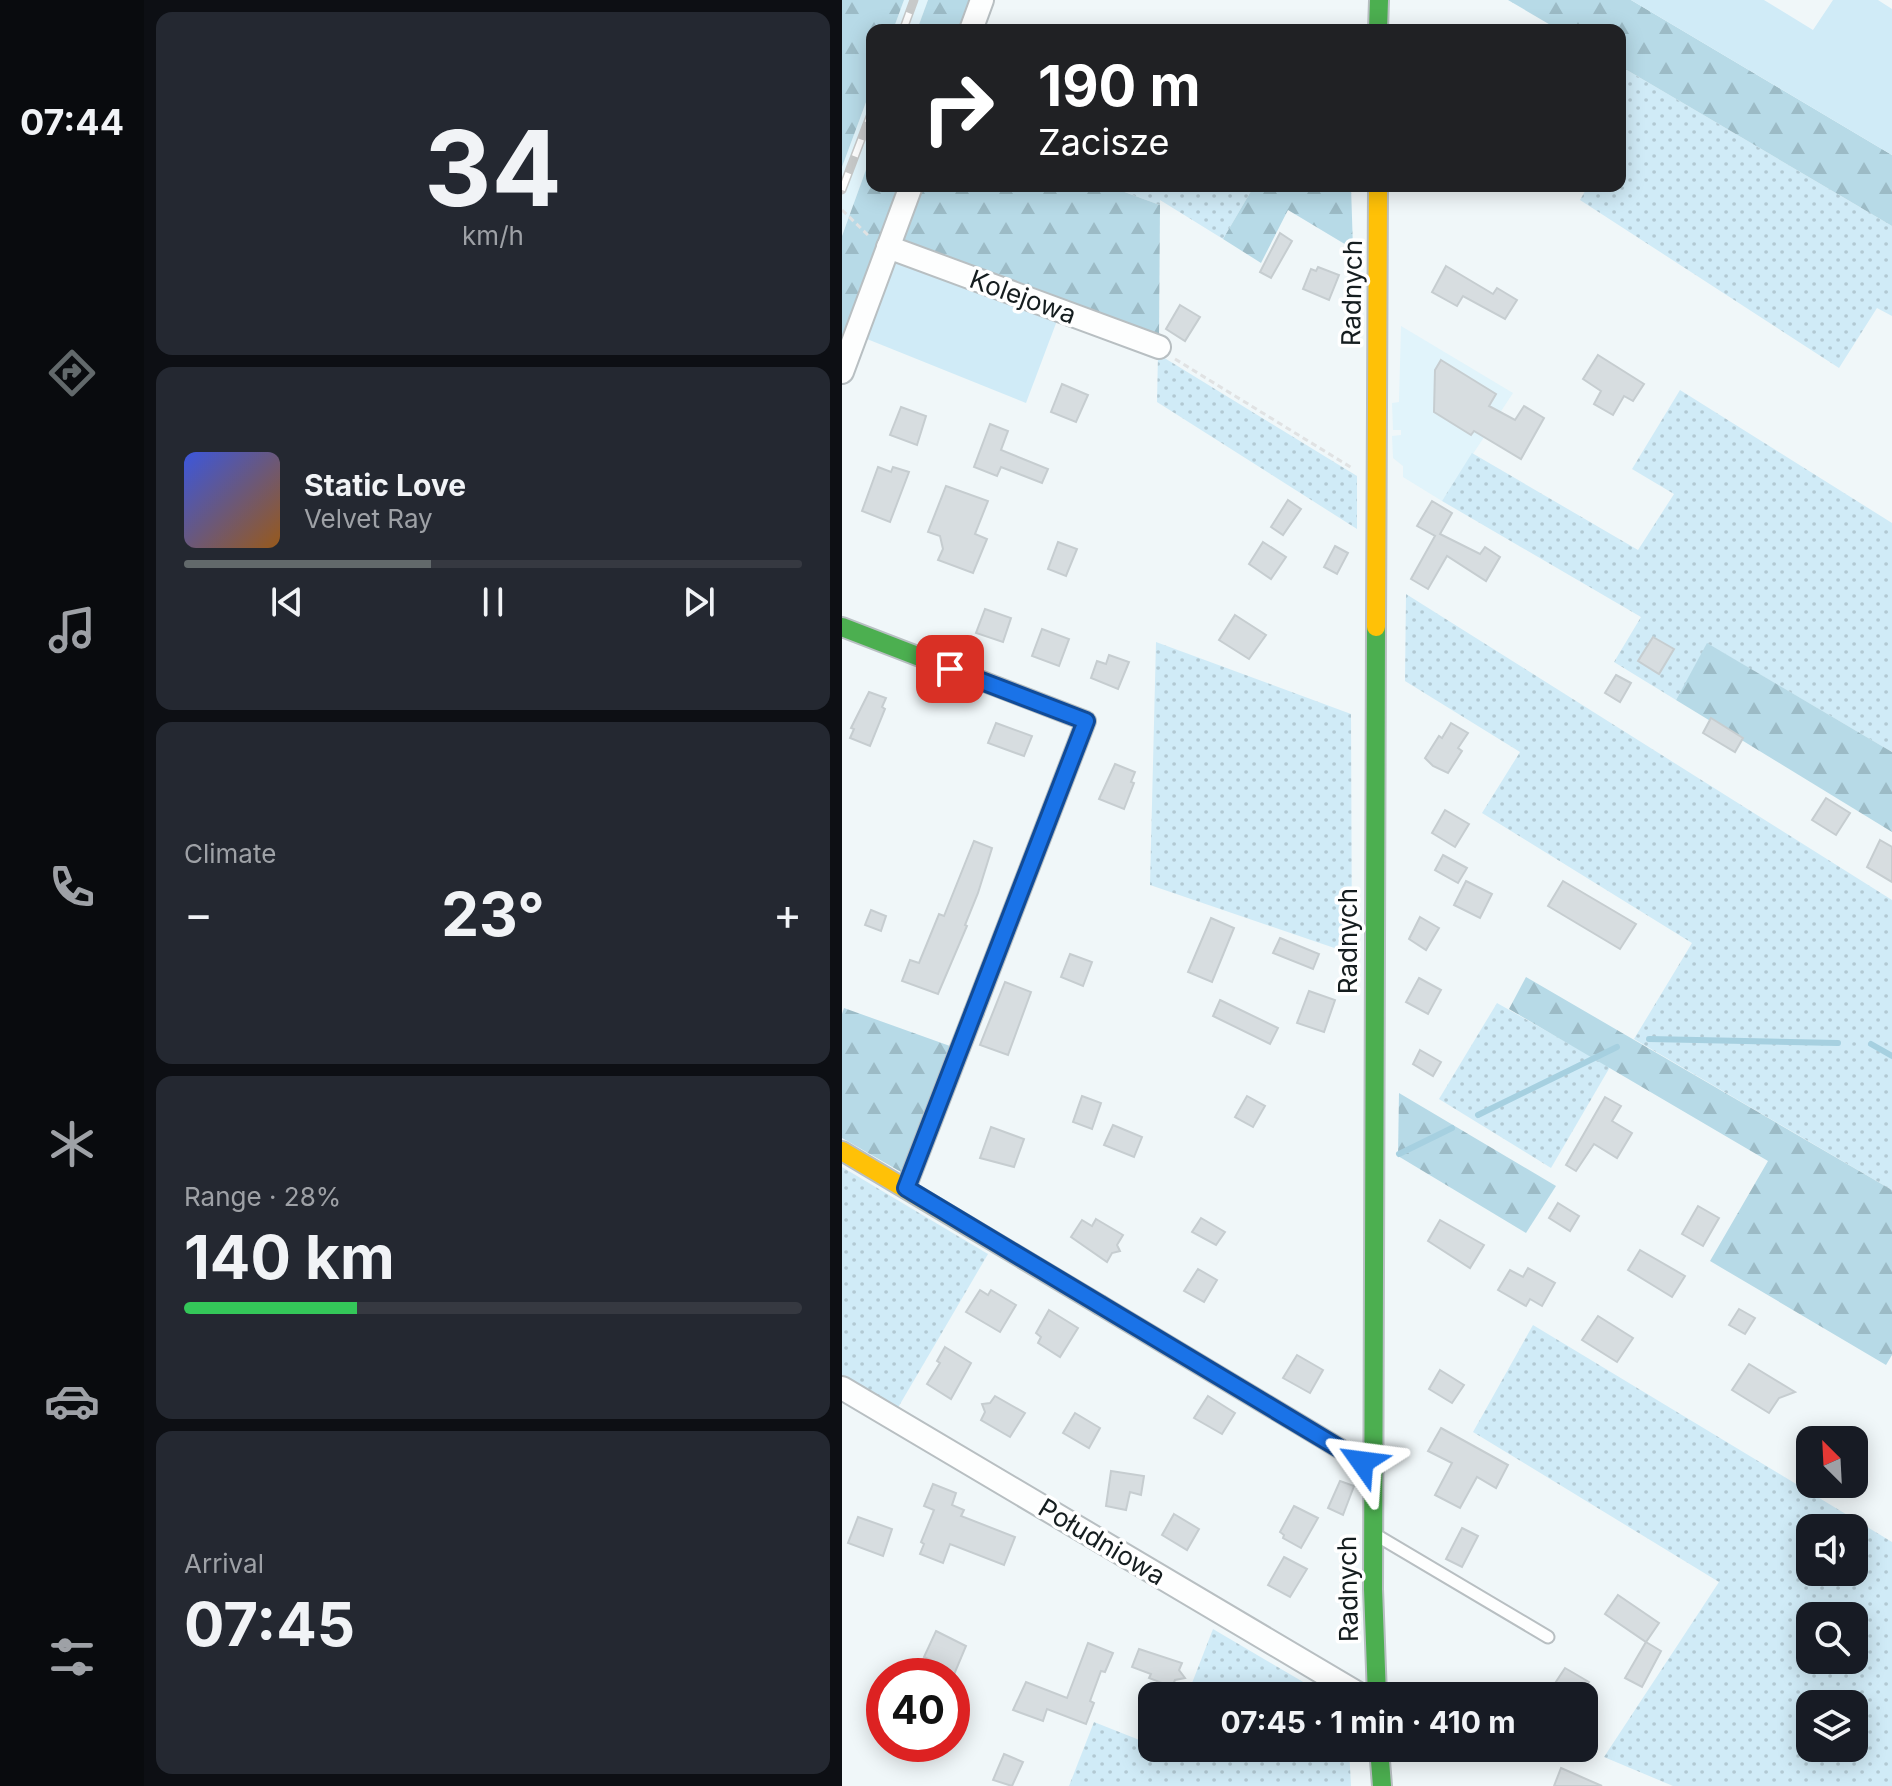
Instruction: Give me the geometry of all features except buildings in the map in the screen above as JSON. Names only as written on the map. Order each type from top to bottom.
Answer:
[{"type":"street","points":[[973,24],[982,0]]},
{"type":"street","points":[[1378,24],[1379,2]]},
{"type":"street","points":[[842,372],[909,192]]},
{"type":"street","name":"Radnych","points":[[1377,1682],[1373,1533],[1373,1163],[1378,192]]},
{"type":"street","name":"Kolejowa","points":[[887,250],[1165,352]]},
{"type":"street","points":[[842,627],[1086,721],[906,1188]]},
{"type":"street","points":[[842,1151],[1374,1469]]},
{"type":"street","name":"Południowa","points":[[842,1388],[1338,1682]]},
{"type":"street","points":[[1380,1762],[1382,1786]]},
{"type":"lane","points":[[1373,1533],[1548,1637]]},
{"type":"path","points":[[842,210],[887,250]]},
{"type":"path","points":[[1165,352],[1356,470]]},
{"type":"shaded area","points":[[904,0],[928,0],[919,24],[895,24]]},
{"type":"shaded area","points":[[1631,0],[1764,0],[1813,30],[1833,0],[1878,0],[1892,9],[1892,155]]},
{"type":"shaded area","points":[[1626,70],[1892,226],[1892,316],[1877,308],[1839,368],[1580,200],[1585,192],[1626,192]]},
{"type":"shaded area","points":[[866,102],[866,170],[842,236],[842,167]]},
{"type":"shaded area","points":[[1124,192],[1250,192],[1223,239],[1160,200],[1160,205]]},
{"type":"shaded area","points":[[897,259],[1058,318],[1026,403],[867,339]]},
{"type":"shaded area","points":[[1401,326],[1513,393],[1442,501],[1403,477],[1403,466],[1393,458],[1392,436],[1401,435],[1401,430],[1393,430],[1392,403],[1399,402]]},
{"type":"shaded area","points":[[1158,354],[1357,476],[1357,529],[1157,402]]},
{"type":"shaded area","points":[[1680,390],[1892,523],[1892,752],[1708,644],[1676,700],[1614,662],[1641,617],[1442,501],[1472,453],[1638,550],[1674,494],[1632,469]]},
{"type":"shaded area","points":[[1406,594],[1892,900],[1892,1190],[1634,1039],[1692,943],[1482,813],[1520,752],[1405,681]]},
{"type":"shaded area","points":[[1156,642],[1351,714],[1352,954],[1150,885]]},
{"type":"shaded area","points":[[1497,1003],[1610,1067],[1551,1168],[1439,1099]]},
{"type":"shaded area","points":[[842,1167],[988,1254],[896,1411],[842,1379]]},
{"type":"shaded area","points":[[1533,1325],[1796,1484],[1796,1498],[1819,1498],[1846,1514],[1796,1514],[1796,1586],[1868,1586],[1868,1527],[1892,1542],[1892,1786],[1673,1786],[1604,1757],[1719,1582],[1473,1432]]},
{"type":"shaded area","points":[[1213,1629],[1303,1682],[1192,1682]]},
{"type":"shaded area","points":[[1094,1722],[1138,1739],[1138,1762],[1350,1762],[1351,1786],[1069,1786]]},
{"type":"green space","points":[[842,0],[904,0],[895,24],[866,24],[866,102],[842,167]]},
{"type":"green space","points":[[928,0],[973,0],[964,24],[919,24]]},
{"type":"green space","points":[[1508,0],[1631,0],[1892,155],[1892,226],[1626,70],[1626,24],[1549,24]]},
{"type":"green space","points":[[866,170],[866,192],[900,192],[842,344],[842,236]]},
{"type":"green space","points":[[922,192],[1124,192],[1160,205],[1159,339],[903,242]]},
{"type":"green space","points":[[1250,192],[1351,192],[1353,249],[1288,210],[1261,263],[1223,239]]},
{"type":"green space","points":[[1707,643],[1892,752],[1892,832],[1676,700]]},
{"type":"green space","points":[[1526,977],[1892,1190],[1892,1355],[1886,1365],[1710,1261],[1768,1161],[1509,1009]]},
{"type":"green space","points":[[844,1008],[950,1046],[901,1172],[842,1138]]},
{"type":"green space","points":[[1399,1093],[1556,1186],[1526,1233],[1398,1156]]},
{"type":"waterway","points":[[1649,1039],[1838,1043]]},
{"type":"waterway","points":[[1871,1044],[1892,1056]]},
{"type":"waterway","points":[[1478,1115],[1617,1047]]},
{"type":"waterway","points":[[1399,1154],[1452,1128]]},
{"type":"railway","points":[[905,24],[914,0]]},
{"type":"railway","points":[[842,190],[866,127]]},
{"type":"traffic: fast","points":[[1378,24],[1379,0]]},
{"type":"traffic: fast","points":[[842,627],[1086,721],[974,1012]]},
{"type":"traffic: fast","points":[[1376,627],[1373,1589],[1376,1682]]},
{"type":"traffic: fast","points":[[1100,1305],[1374,1469]]},
{"type":"traffic: fast","points":[[1380,1762],[1382,1786]]},
{"type":"traffic: slow","points":[[1376,627],[1378,192]]},
{"type":"traffic: slow","points":[[842,1151],[1100,1305]]},
{"type":"traffic: jam","points":[[906,1188],[974,1012]]},
{"type":"route","points":[[950,669],[1086,721],[906,1188],[1362,1462]]}]
